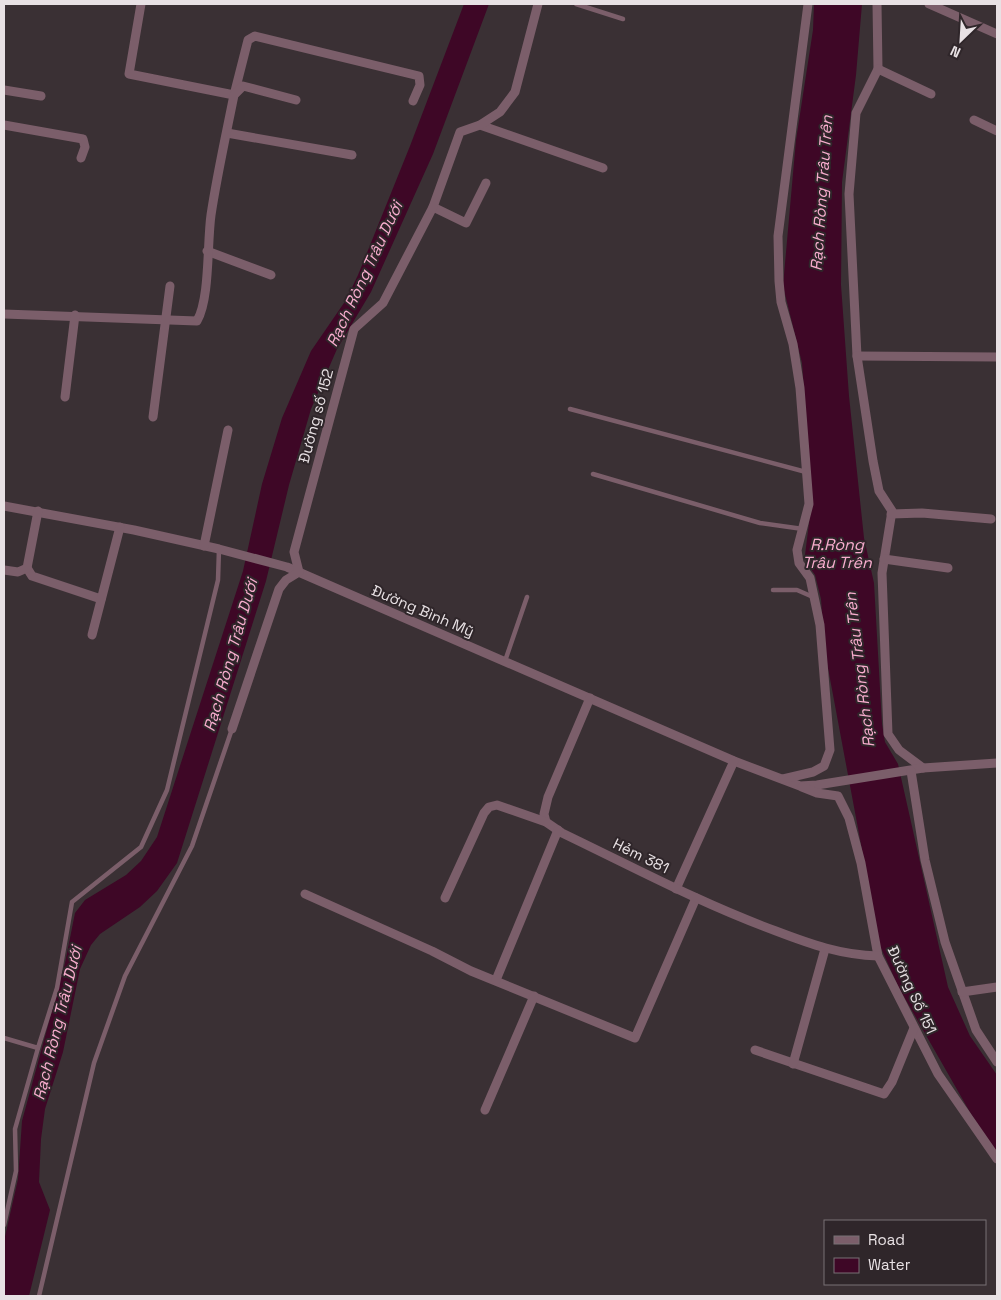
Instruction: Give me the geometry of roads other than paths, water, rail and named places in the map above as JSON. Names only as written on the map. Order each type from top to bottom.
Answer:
[{"type":"street","points":[[141,4],[129,74],[234,95]]},
{"type":"street","name":"Đường số 152","points":[[299,572],[294,552],[354,329],[383,303],[433,207],[460,132],[480,125],[500,112],[515,92],[538,4]]},
{"type":"street","points":[[777,779],[806,774],[824,766],[830,750],[820,625],[810,578],[800,563],[797,550],[809,504],[800,388],[793,344],[780,295],[778,236],[808,4]]},
{"type":"street","points":[[877,4],[878,69],[856,113],[849,194],[857,356],[879,491],[892,511],[882,573],[888,734],[899,750],[923,768]]},
{"type":"street","points":[[929,4],[997,34]]},
{"type":"street","points":[[4,314],[75,315],[165,321],[197,321],[201,314],[207,273],[211,214],[234,95],[248,40],[255,36],[419,76],[420,85],[413,101]]},
{"type":"street","points":[[878,69],[931,94]]},
{"type":"street","points":[[234,95],[243,86],[296,100]]},
{"type":"street","points":[[4,90],[41,96]]},
{"type":"street","points":[[974,120],[997,131]]},
{"type":"street","points":[[4,125],[83,139],[86,147],[81,158]]},
{"type":"street","points":[[480,125],[603,168]]},
{"type":"street","points":[[227,133],[352,155]]},
{"type":"street","points":[[433,207],[466,223],[486,183]]},
{"type":"street","points":[[207,251],[271,275]]},
{"type":"street","points":[[153,417],[170,286]]},
{"type":"street","points":[[65,397],[75,315]]},
{"type":"street","points":[[857,356],[997,357]]},
{"type":"street","points":[[204,546],[228,430]]},
{"type":"street","name":"Đường Bình Mỹ","points":[[4,506],[120,527],[219,549],[287,567],[734,761],[777,779],[800,786],[907,772]]},
{"type":"street","points":[[38,511],[27,568],[32,576],[101,599]]},
{"type":"street","points":[[891,514],[922,513],[990,519]]},
{"type":"street","points":[[92,635],[120,527]]},
{"type":"street","points":[[884,559],[948,568]]},
{"type":"street","points":[[4,570],[18,572],[27,568]]},
{"type":"street","points":[[232,729],[279,589],[286,580],[299,572]]},
{"type":"street","points":[[546,822],[544,814],[548,797],[590,698]]},
{"type":"street","points":[[676,889],[734,761]]},
{"type":"street","points":[[997,763],[923,768],[907,772],[925,860],[945,942],[976,1030],[997,1062]]},
{"type":"street","name":"Đường Số 151","points":[[800,786],[817,793],[838,796],[849,818],[868,897],[878,956],[938,1074],[997,1159]]},
{"type":"street","name":"Hẻm 381","points":[[445,898],[487,808],[497,805],[546,822],[558,830],[676,889],[748,921],[824,949],[858,955],[878,956]]},
{"type":"street","points":[[496,980],[558,830]]},
{"type":"street","points":[[305,894],[432,951],[471,971],[635,1038],[696,898]]},
{"type":"street","points":[[793,1064],[824,949]]},
{"type":"street","points":[[962,992],[997,987]]},
{"type":"street","points":[[485,1110],[534,996]]},
{"type":"street","points":[[755,1050],[884,1094],[892,1082],[914,1028]]},
{"type":"lane","points":[[576,4],[623,19]]},
{"type":"lane","points":[[570,409],[806,472]]},
{"type":"lane","points":[[593,474],[760,523],[803,528]]},
{"type":"lane","points":[[4,1225],[16,1171],[16,1129],[57,988],[72,902],[141,847],[167,790],[218,580],[219,549]]},
{"type":"lane","points":[[773,590],[797,590],[815,598]]},
{"type":"lane","points":[[505,661],[527,597]]},
{"type":"lane","points":[[39,1296],[94,1063],[125,976],[192,846],[232,729]]},
{"type":"lane","points":[[4,1038],[38,1048]]},
{"type":"water","name":"Rạch Ròng Trâu Dưới","points":[[464,4],[489,4],[433,154],[371,292],[337,349],[311,409],[289,485],[266,581],[177,863],[157,891],[140,907],[100,934],[91,945],[80,969],[63,1052],[45,1109],[41,1139],[39,1182],[50,1210],[29,1296],[4,1296],[4,1241],[18,1179],[22,1121],[65,963],[75,913],[85,900],[126,875],[141,861],[157,837],[243,571],[262,484],[282,418],[311,351],[346,300],[358,275]]},
{"type":"water","name":"R.Ròng Trâu Trên","points":[[814,4],[862,4],[856,75],[842,182],[841,285],[849,396],[864,538],[874,583],[882,724],[885,742],[898,764],[948,987],[970,1036],[997,1075],[997,1154],[971,1114],[899,988],[880,946],[825,652],[821,599],[815,575],[808,565],[805,555],[812,499],[802,363],[783,286],[796,140],[813,30]]},
{"type":"water label","name":"Rạch Ròng Trâu Trên","points":[[821,193]]},
{"type":"water label","name":"Rạch Ròng Trâu Trên","points":[[859,670]]}]
